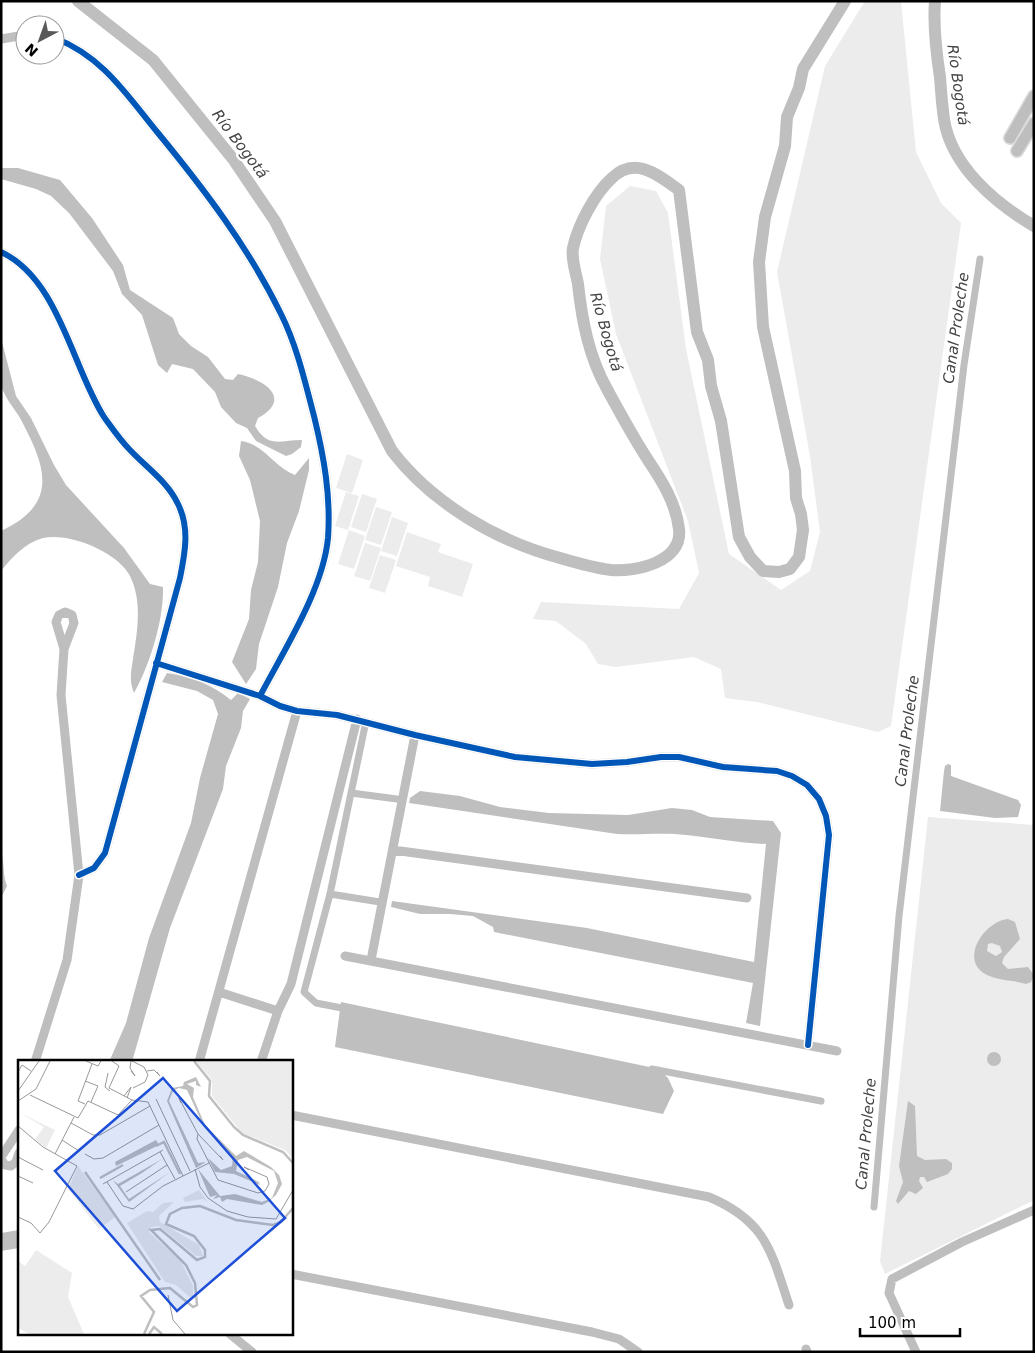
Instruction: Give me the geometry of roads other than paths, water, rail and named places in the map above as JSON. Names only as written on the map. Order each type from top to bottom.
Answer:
[{"type":"main road","points":[[1010,138],[1034,96]]},
{"type":"main road","points":[[1018,151],[1034,123]]},
{"type":"street","points":[[1,39],[15,37]]},
{"type":"street","points":[[65,42],[76,46],[106,70],[197,181],[245,251],[282,315],[302,369],[327,475],[328,540],[319,576],[308,602],[260,696]]},
{"type":"street","points":[[1,252],[17,259],[26,268],[54,310],[103,414],[130,449],[166,486],[178,504],[186,532],[186,549],[180,578],[105,853],[94,868],[79,875]]},
{"type":"street","points":[[36,1060],[67,960],[79,875],[61,695],[64,649]]},
{"type":"street","points":[[156,663],[260,696],[280,706],[298,711],[357,719],[415,736],[515,757],[550,762],[592,764],[627,762],[661,757],[679,758],[723,767],[777,771],[792,776],[807,785],[822,808],[829,835],[808,1045]]},
{"type":"street","points":[[200,1060],[298,711]]},
{"type":"street","points":[[262,1060],[278,1011],[291,984],[357,719]]},
{"type":"street","points":[[371,960],[415,736]]},
{"type":"street","points":[[393,850],[747,898]]},
{"type":"street","points":[[345,956],[837,1051]]},
{"type":"street","points":[[218,992],[278,1011]]},
{"type":"street","points":[[292,1115],[709,1197],[732,1206],[762,1234],[771,1251],[789,1305]]},
{"type":"street","points":[[18,1132],[1,1158],[5,1165],[11,1166],[18,1159]]},
{"type":"street","points":[[916,1352],[889,1293],[892,1279],[962,1242],[1034,1210]]},
{"type":"street","points":[[292,1274],[592,1332],[619,1339],[638,1352]]},
{"type":"street","points":[[232,1336],[252,1352]]},
{"type":"waterway","name":"Río Bogotá","points":[[78,1],[153,60],[233,159],[275,221],[392,451],[426,487],[467,518],[536,551],[592,567],[621,570],[645,567],[656,563],[674,550],[678,540],[679,529],[677,519],[668,493],[627,425],[595,364],[584,325],[573,261],[573,248],[579,229],[599,192],[612,178],[621,172],[629,168],[646,170],[654,173],[679,190],[697,332],[708,360],[711,386],[721,421],[739,537],[750,557],[763,571],[779,572],[790,569],[799,557],[803,530],[796,498],[795,471],[763,327],[759,262],[765,217],[785,146],[787,117],[799,88],[803,69],[845,1]]},
{"type":"waterway","name":"Río Bogotá","points":[[935,1],[936,48],[944,119],[948,136],[965,167],[977,182],[1004,206],[1034,226]]},
{"type":"waterway","name":"Canal Proleche","points":[[874,1207],[899,916],[964,365],[980,259]]},
{"type":"waterway","points":[[347,1009],[316,1003],[304,992],[330,894],[365,726]]},
{"type":"waterway","points":[[351,793],[397,799]]},
{"type":"waterway","points":[[330,894],[380,902]]},
{"type":"waterway","points":[[652,1069],[821,1101]]}]
